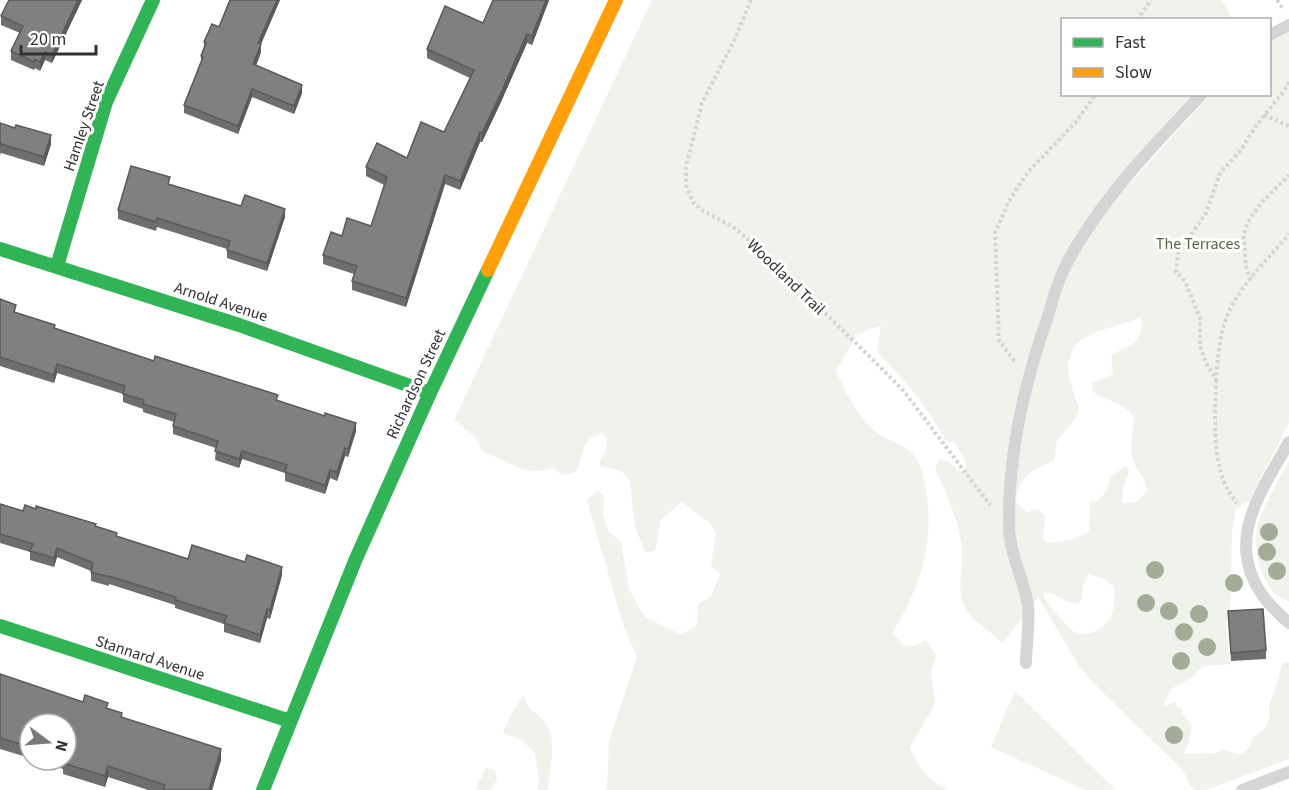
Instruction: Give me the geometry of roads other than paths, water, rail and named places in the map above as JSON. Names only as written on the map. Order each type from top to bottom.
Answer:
[{"type":"street","name":"Hamley Street","points":[[57,266],[106,102],[153,0]]},
{"type":"street","name":"Richardson Street","points":[[263,790],[355,561],[430,393],[616,0]]},
{"type":"street","name":"Arnold Avenue","points":[[0,249],[239,325],[430,393]]},
{"type":"street","name":"Stannard Avenue","points":[[0,626],[290,721]]},
{"type":"lane","points":[[1271,34],[1289,25]]},
{"type":"lane","points":[[1026,663],[1028,603],[1009,529],[1011,471],[1015,438],[1029,372],[1065,266],[1082,238],[1110,198],[1200,96]]},
{"type":"lane","points":[[1289,442],[1249,517],[1245,533],[1245,554],[1257,587],[1267,602],[1289,623]]},
{"type":"lane","points":[[1242,790],[1289,772]]},
{"type":"park label","name":"The Terraces","points":[[1198,244]]}]
